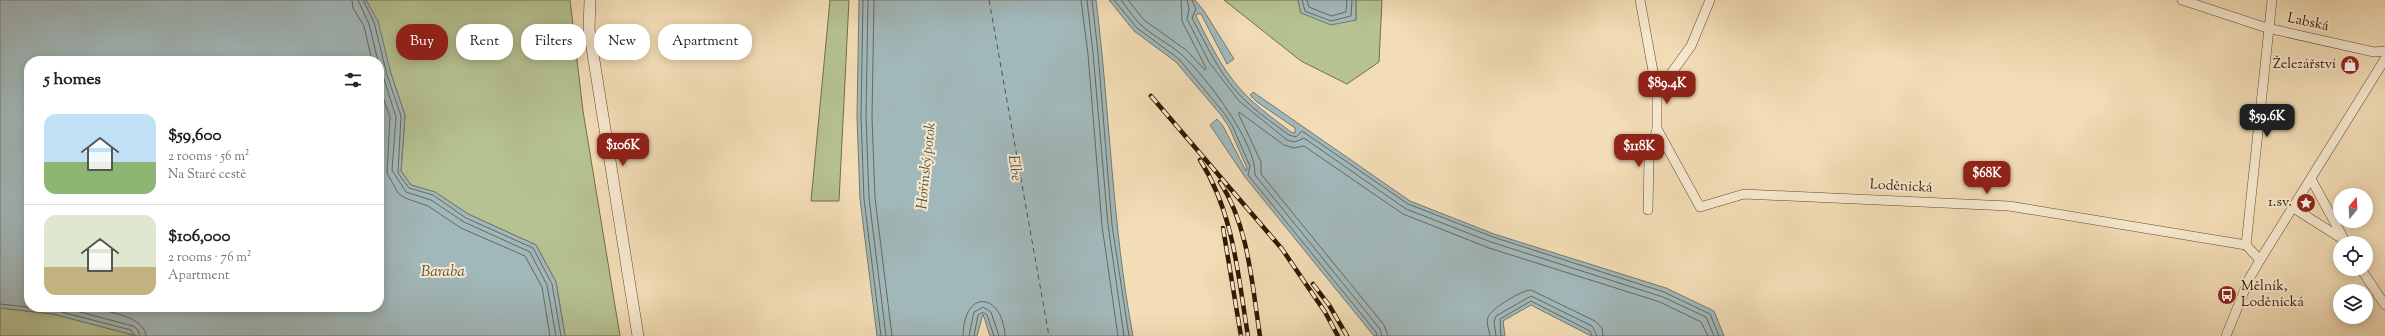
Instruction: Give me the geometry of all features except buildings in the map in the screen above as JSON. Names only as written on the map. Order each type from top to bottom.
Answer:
[{"type":"street","points":[[590,0],[589,30],[638,336]]},
{"type":"street","points":[[1640,0],[1657,93],[1657,129],[1649,158],[1648,210]]},
{"type":"street","points":[[1657,93],[1691,46],[1710,0]]},
{"type":"street","name":"Labská","points":[[2182,0],[2267,28],[2374,52],[2385,51]]},
{"type":"street","points":[[2260,260],[2246,245],[2267,28],[2272,0]]},
{"type":"street","points":[[2226,336],[2249,279],[2292,207],[2385,60]]},
{"type":"street","name":"Loděnická","points":[[1657,129],[1700,207],[1744,194],[2008,206],[2246,245]]},
{"type":"street","points":[[2311,179],[2343,236]]},
{"type":"street","points":[[2292,207],[2337,236]]},
{"type":"street","points":[[2366,276],[2385,305]]},
{"type":"green space","points":[[366,0],[570,0],[573,24],[521,24],[521,60],[577,60],[583,111],[620,336],[565,336],[556,282],[536,245],[468,214],[435,192],[411,185],[401,171],[405,115]]},
{"type":"green space","points":[[830,0],[849,0],[839,201],[811,201]]},
{"type":"green space","points":[[1224,0],[1298,0],[1301,13],[1356,20],[1356,0],[1382,0],[1379,62],[1347,84],[1301,61]]},
{"type":"green space","points":[[0,308],[24,311],[24,312],[53,314],[137,336],[0,336]]},
{"type":"water","name":"Baraba","points":[[0,0],[366,0],[378,21],[391,74],[405,115],[401,171],[411,185],[435,192],[468,214],[536,245],[556,282],[565,336],[137,336],[53,314],[35,312],[384,312],[384,56],[24,56],[24,311],[0,308]]},
{"type":"water","points":[[859,0],[1096,0],[1120,252],[1133,336],[990,336],[983,314],[977,336],[877,336],[860,199],[857,117]]},
{"type":"water","points":[[1109,0],[1195,0],[1204,11],[1234,59],[1227,64],[1201,14],[1197,14],[1196,16],[1207,39],[1234,82],[1252,101],[1291,132],[1295,133],[1295,128],[1257,102],[1250,95],[1253,92],[1410,201],[1494,234],[1666,288],[1714,311],[1724,336],[1591,336],[1531,305],[1503,321],[1505,336],[1374,336],[1245,177],[1210,125],[1217,119],[1223,126],[1246,171],[1247,168],[1229,127],[1221,115],[1176,62],[1134,31]]},
{"type":"water","points":[[1298,0],[1356,0],[1356,20],[1331,25],[1301,13]]},
{"type":"ferry route","points":[[989,0],[1049,336]]},
{"type":"railway","points":[[1151,96],[1282,249],[1325,312],[1338,336]]},
{"type":"railway","points":[[1200,160],[1211,180],[1227,223],[1233,245],[1248,336]]},
{"type":"railway","points":[[1220,182],[1230,199],[1243,237],[1248,257],[1260,336]]},
{"type":"railway","points":[[1223,228],[1241,336]]},
{"type":"railway","points":[[1313,284],[1329,305],[1347,336]]},
{"type":"place","name":"Železářství","points":[[2350,65]]},
{"type":"place","name":"1.sv.","points":[[2306,203]]},
{"type":"place","name":"Mělník, Loděnická","points":[[2227,295]]},
{"type":"water label","name":"Hořínský potok","points":[[927,166]]},
{"type":"water label","name":"Elbe","points":[[1014,168]]}]
